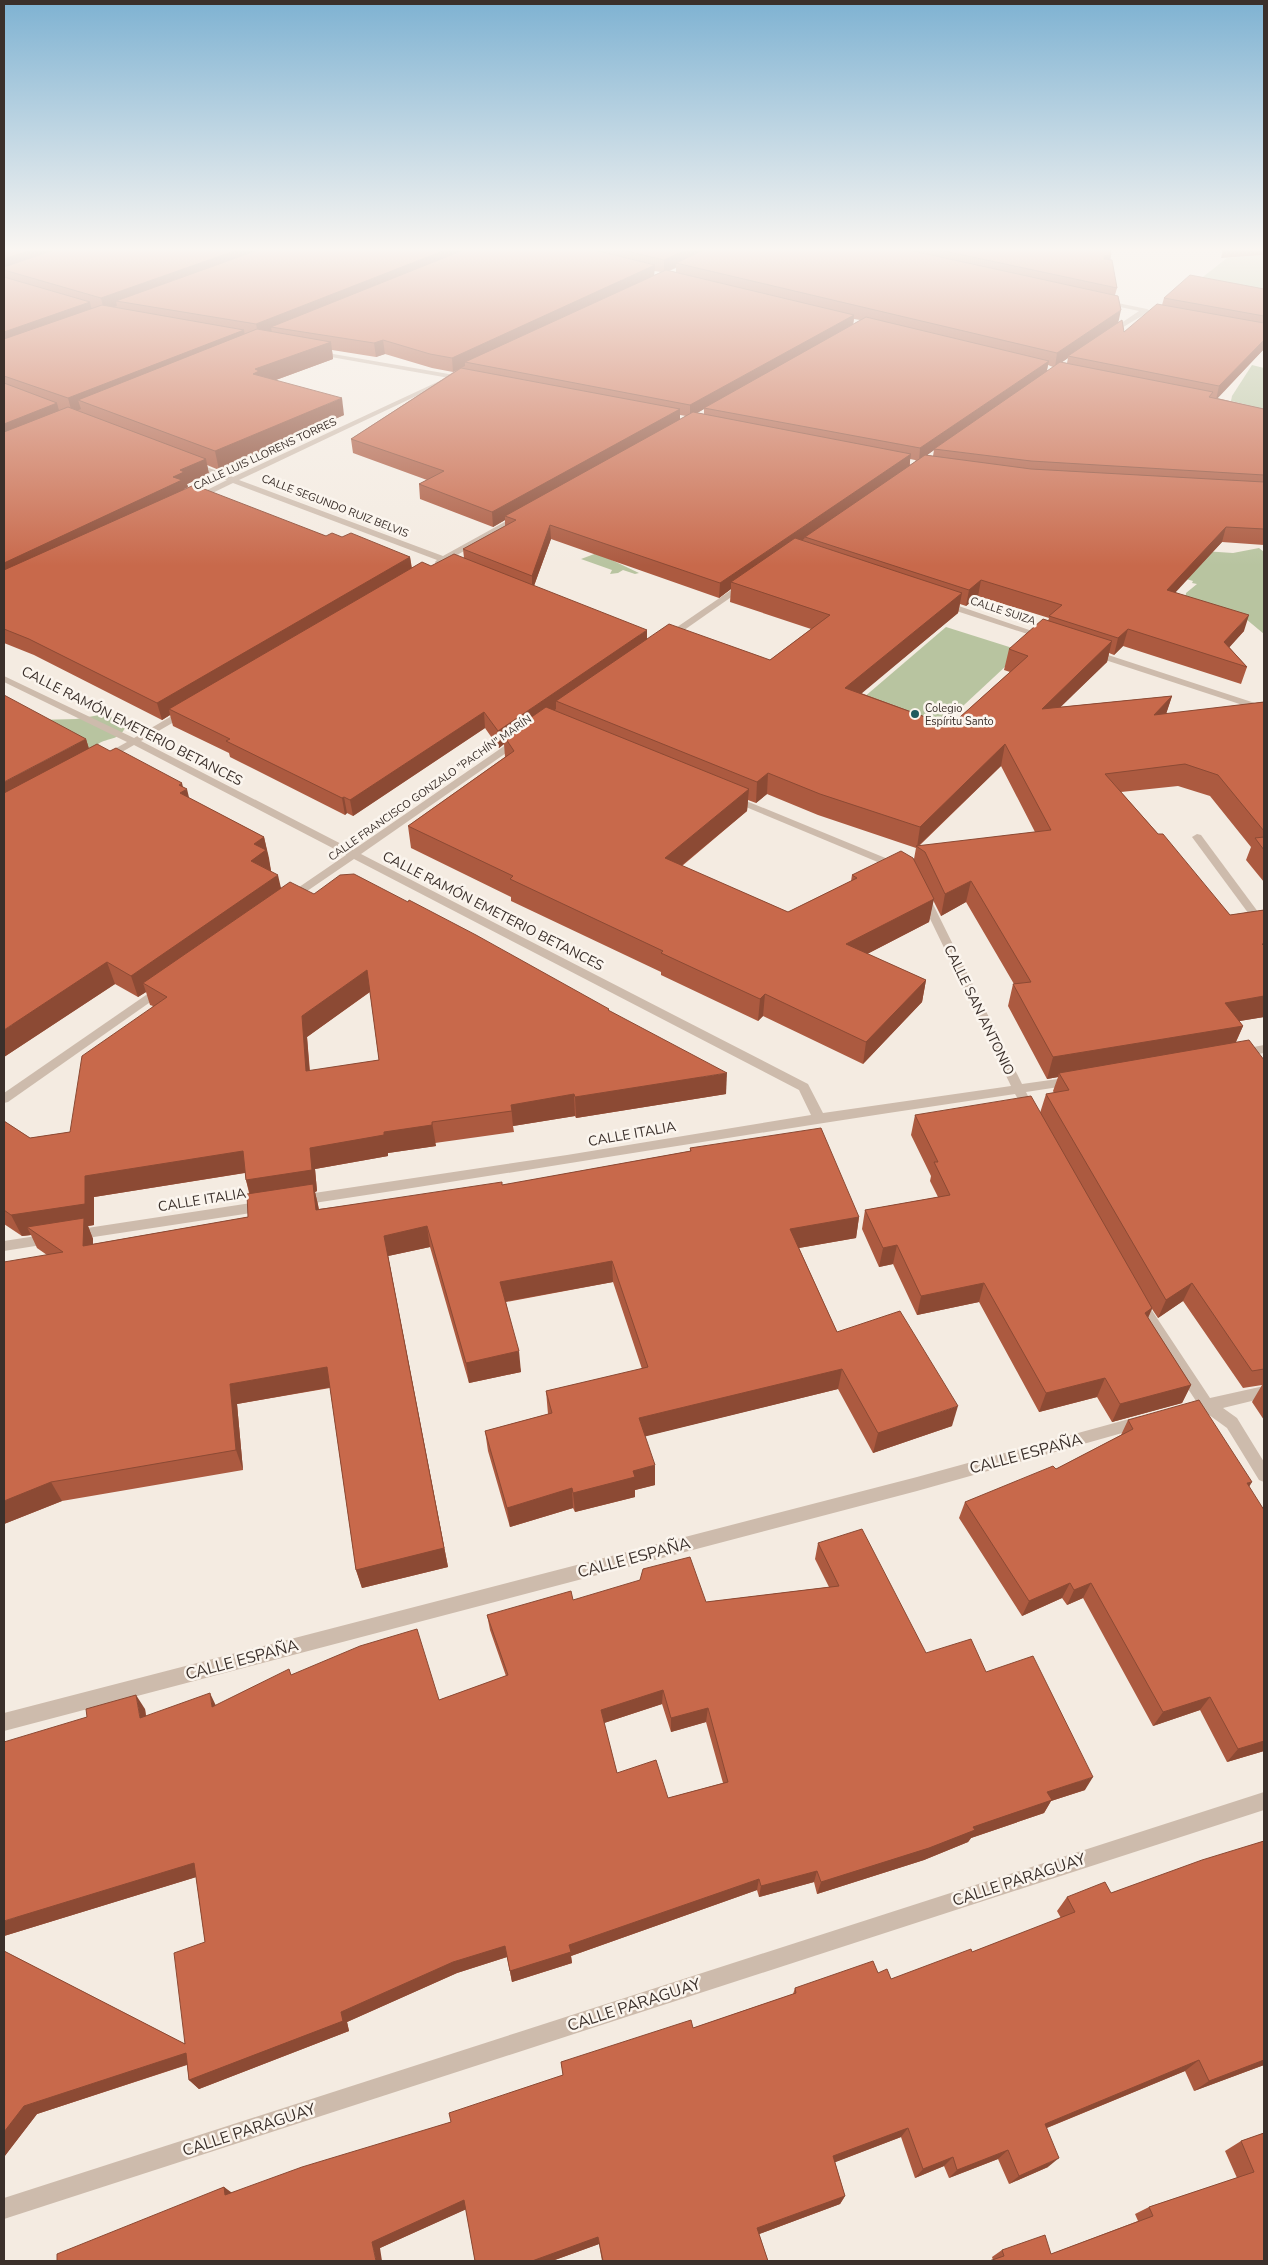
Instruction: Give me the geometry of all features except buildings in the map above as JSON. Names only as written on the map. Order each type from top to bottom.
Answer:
[{"type":"street","points":[[329,355],[473,380]]},
{"type":"street","name":"CALLE LUIS LLORENS TORRES","points":[[189,501],[463,372]]},
{"type":"street","name":"CALLE SEGUNDO RUIZ BELVIS","points":[[188,463],[453,563]]},
{"type":"street","points":[[435,565],[529,512]]},
{"type":"street","points":[[656,645],[753,579]]},
{"type":"street","name":"CALLE SUIZA","points":[[933,600],[1056,640]]},
{"type":"street","points":[[1084,650],[1264,709]]},
{"type":"street","name":"CALLE RAMÓN EMETERIO BETANCES","points":[[4,679],[135,742],[804,1087],[819,1118]]},
{"type":"street","points":[[100,761],[195,706]]},
{"type":"street","name":"CALLE FRANCISCO GONZALO \"PACHÍN\" MARÍN","points":[[279,906],[530,733]]},
{"type":"street","points":[[721,794],[905,870]]},
{"type":"street","points":[[1197,837],[1264,927]]},
{"type":"street","name":"CALLE SAN ANTONIO","points":[[919,886],[1028,1107]]},
{"type":"street","points":[[4,1100],[174,980]]},
{"type":"street","points":[[1225,1056],[1264,1049]]},
{"type":"street","name":"CALLE ITALIA","points":[[4,1246],[567,1160],[819,1118],[1088,1079]]},
{"type":"street","points":[[1134,1293],[1148,1318],[1206,1404],[1232,1423],[1264,1475]]},
{"type":"street","name":"CALLE ESPAÑA","points":[[4,1722],[917,1484],[1206,1404],[1264,1392]]},
{"type":"street","name":"CALLE PARAGUAY","points":[[4,2209],[1264,1801]]},
{"type":"green space","points":[[1252,365],[1264,368],[1264,409],[1231,401],[1232,396]]},
{"type":"green space","points":[[1143,547],[1233,553],[1259,548],[1264,552],[1264,634],[1246,619],[1185,605],[1186,593],[1197,584],[1192,583],[1193,581],[1153,569]]},
{"type":"green space","points":[[597,553],[639,573],[635,574],[623,570],[610,574],[612,570],[581,559]]},
{"type":"green space","points":[[946,627],[1022,651],[935,732],[856,704]]},
{"type":"green space","points":[[100,715],[117,720],[125,728],[116,737],[102,742],[85,752],[36,720],[76,719]]},
{"type":"place","name":"Colegio Espíritu Santo","points":[[915,714]]}]
